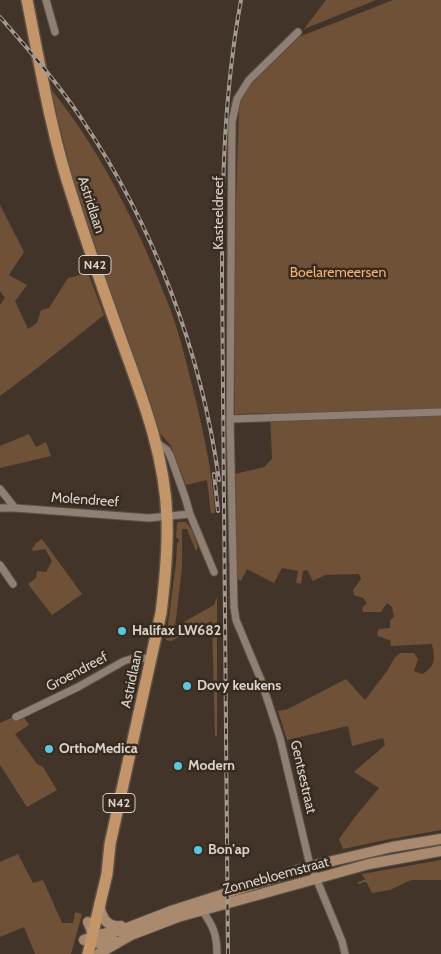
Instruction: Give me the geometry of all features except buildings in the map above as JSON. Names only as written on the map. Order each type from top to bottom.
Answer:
[{"type":"main road","name":"Astridlaan","points":[[27,0],[55,134],[71,194],[145,404],[156,442],[167,517],[166,576],[161,613],[110,844],[107,874],[88,954]]},
{"type":"main road","name":"Zonnebloemstraat","points":[[91,937],[122,930],[310,866],[392,847],[441,839]]},
{"type":"main road","name":"Astridlaan","points":[[81,954],[91,937],[88,922],[103,857],[110,844]]},
{"type":"main road","name":"Zonnebloemstraat","points":[[122,940],[170,920],[202,910],[389,860],[441,851]]},
{"type":"main road","points":[[99,906],[102,916],[108,924],[127,927]]},
{"type":"main road","points":[[91,937],[96,942],[104,944],[122,940]]},
{"type":"main road","points":[[98,954],[122,940]]},
{"type":"street","points":[[46,0],[55,32]]},
{"type":"street","name":"Kasteeldreef","points":[[234,607],[230,420],[232,122],[237,99],[249,80],[298,32]]},
{"type":"street","points":[[230,420],[441,412]]},
{"type":"street","name":"Astridlaan","points":[[156,442],[170,455],[190,514],[214,572]]},
{"type":"street","points":[[0,489],[15,508]]},
{"type":"street","name":"Molendreef","points":[[0,508],[149,518],[167,517]]},
{"type":"street","points":[[167,517],[190,514]]},
{"type":"street","points":[[0,565],[13,584]]},
{"type":"street","name":"Gentsestraat","points":[[234,607],[236,620],[261,680],[280,738],[310,866],[342,941],[345,954]]},
{"type":"street","name":"Groendreef","points":[[16,717],[78,687],[124,661],[152,658]]},
{"type":"street","points":[[202,910],[214,928],[217,938],[217,954]]},
{"type":"green space","points":[[326,0],[376,0],[304,29]]},
{"type":"green space","name":"Boelaremeersen","points":[[393,0],[441,0],[441,830],[343,849],[339,839],[379,788],[354,772],[385,745],[383,738],[352,746],[348,726],[287,740],[278,711],[288,709],[346,679],[365,700],[395,657],[401,653],[414,653],[418,659],[414,671],[422,674],[432,665],[434,654],[432,644],[390,646],[391,641],[378,636],[379,629],[390,628],[390,620],[394,617],[392,607],[387,603],[381,612],[363,612],[362,608],[367,603],[363,598],[354,595],[353,590],[361,579],[359,574],[325,575],[313,581],[307,570],[303,571],[301,584],[296,583],[298,571],[282,568],[274,583],[247,569],[241,581],[237,579],[235,474],[264,467],[272,459],[270,413],[235,414],[234,263],[239,111],[242,96],[250,85],[299,37]]},
{"type":"green space","points":[[50,88],[87,139],[104,167],[134,223],[171,311],[200,418],[211,472],[215,513],[211,513],[207,480],[186,485],[171,446],[160,433],[78,198]]},
{"type":"green space","points":[[0,205],[24,252],[9,275],[27,285],[15,301],[28,329],[37,323],[41,310],[49,308],[68,278],[88,273],[104,315],[0,396],[0,305],[5,298],[0,291]]},
{"type":"green space","points":[[29,434],[36,447],[46,442],[51,456],[0,468],[0,446]]},
{"type":"green space","points":[[186,522],[192,530],[198,547],[196,551],[187,529],[182,529],[182,568],[175,627],[214,605],[217,597],[217,736],[215,736],[212,621],[171,641],[166,640],[177,543],[179,542],[178,538],[176,538],[177,523]]},
{"type":"green space","points":[[42,539],[82,594],[52,615],[28,584],[36,578],[37,571],[46,572],[52,561],[45,549],[33,551],[32,549]]},
{"type":"green space","points":[[21,713],[29,725],[15,734],[37,764],[43,767],[57,790],[27,807],[0,765],[0,723]]},
{"type":"green space","points":[[18,854],[33,883],[43,880],[62,923],[73,923],[75,912],[82,914],[71,954],[35,954],[24,927],[0,937],[0,862]]},
{"type":"green space","points":[[441,860],[441,880],[411,880],[390,890],[372,893],[362,874]]},
{"type":"waterway","points":[[253,261],[288,274],[295,280],[360,296],[366,296],[374,291],[407,297],[425,296]]},
{"type":"waterway","points":[[430,293],[441,288]]},
{"type":"waterway","points":[[381,577],[420,577],[441,573]]},
{"type":"waterway","points":[[359,883],[364,881],[441,878]]},
{"type":"railway","points":[[228,954],[222,276],[225,138],[235,34],[241,0]]},
{"type":"railway","points":[[0,17],[32,54],[81,118],[131,202],[152,246],[171,291],[187,337],[211,432],[219,480]]},
{"type":"railway","points":[[214,474],[218,511]]},
{"type":"place","name":"Halifax LW682","points":[[122,631]]},
{"type":"place","name":"Dovy keukens","points":[[187,686]]},
{"type":"place","name":"OrthoMedica","points":[[49,749]]},
{"type":"place","name":"Modern","points":[[178,766]]},
{"type":"place","name":"Bon'ap","points":[[198,850]]}]
